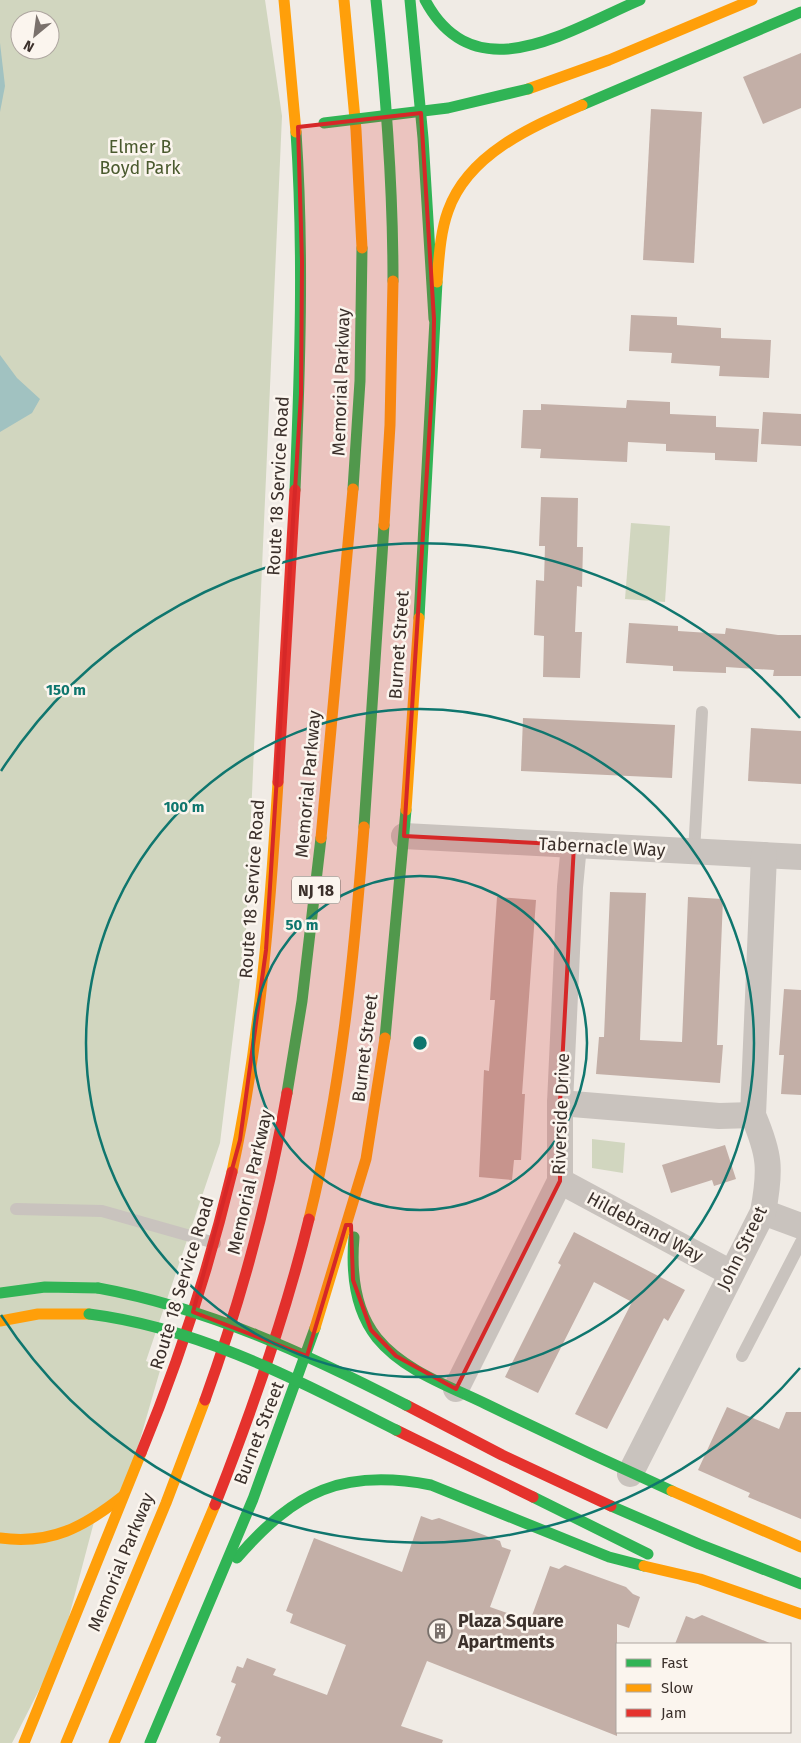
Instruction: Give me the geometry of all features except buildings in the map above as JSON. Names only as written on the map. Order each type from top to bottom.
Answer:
[{"type":"main road","name":"Route 18 Service Road","points":[[24,1743],[159,1410],[215,1243],[240,1140],[253,1064],[266,950],[296,489],[301,394],[302,262],[311,125],[284,0]]},
{"type":"main road","name":"Memorial Parkway","points":[[66,1743],[158,1520],[225,1341],[271,1180],[297,1042],[316,888],[358,437],[362,258],[356,130],[344,0]]},
{"type":"main road","name":"NJ 18","points":[[114,1743],[238,1444],[270,1359],[293,1285],[310,1219],[338,1080],[352,976],[361,870],[390,423],[393,326],[392,188],[386,88],[376,0]]},
{"type":"main road","points":[[410,0],[419,89],[434,319]]},
{"type":"main road","points":[[425,0],[432,16],[455,38],[474,47],[494,51],[515,48],[556,35],[636,1]]},
{"type":"main road","points":[[311,125],[448,108],[528,89],[609,60],[752,0]]},
{"type":"main road","points":[[434,319],[443,231],[448,209],[465,181],[493,153],[520,134],[549,118],[801,12]]},
{"type":"main road","name":"Burnet Street","points":[[150,1743],[281,1429],[307,1356],[364,1165],[378,1088],[389,1006],[404,836],[428,483],[434,319]]},
{"type":"main road","points":[[364,1165],[353,1255],[353,1280],[361,1310],[377,1339],[396,1356],[456,1389],[630,1474],[801,1547]]},
{"type":"main road","points":[[0,1293],[45,1288],[98,1288],[152,1298],[235,1326],[315,1360],[580,1494],[693,1543],[801,1584]]},
{"type":"main road","points":[[0,1321],[38,1314],[89,1314],[144,1322],[223,1349],[298,1381],[700,1579]]},
{"type":"main road","points":[[218,1583],[247,1544],[260,1530],[288,1507],[306,1496],[334,1484],[385,1477],[407,1479],[431,1485],[609,1556],[700,1579],[801,1614]]},
{"type":"main road","points":[[0,1538],[26,1541],[53,1538],[95,1518],[124,1495]]},
{"type":"street","name":"Tabernacle Way","points":[[404,836],[801,858]]},
{"type":"street","name":"Riverside Drive","points":[[456,1389],[560,1181],[560,1103],[570,887],[574,845]]},
{"type":"street","name":"John Street","points":[[630,1474],[763,1212],[769,1181],[766,1147],[753,1115],[764,856]]},
{"type":"street","points":[[560,1103],[719,1116],[753,1115]]},
{"type":"street","name":"Hildebrand Way","points":[[560,1181],[731,1273]]},
{"type":"street","points":[[763,1212],[801,1226]]},
{"type":"lane","points":[[694,852],[702,712]]},
{"type":"lane","points":[[16,1209],[102,1211],[215,1243]]},
{"type":"lane","points":[[742,1356],[801,1242]]},
{"type":"highlighted area","points":[[421,113],[434,319],[433,375],[404,836],[574,845],[560,1103],[560,1181],[456,1389],[396,1356],[371,1330],[353,1280],[351,1225],[346,1225],[307,1356],[193,1312],[240,1140],[266,950],[301,394],[302,262],[298,127]]},
{"type":"green space","name":"Elmer B Boyd Park","points":[[0,0],[265,0],[282,116],[246,929],[220,1143],[146,1361],[161,1367],[124,1495],[95,1518],[61,1647],[12,1743],[0,1743]]},
{"type":"green space","points":[[631,523],[670,526],[665,602],[625,599]]},
{"type":"green space","points":[[592,1139],[625,1143],[623,1173],[592,1168]]},
{"type":"water","points":[[0,43],[5,86],[0,112]]},
{"type":"water","points":[[0,355],[17,378],[40,399],[32,413],[0,432]]},
{"type":"traffic: fast","points":[[376,0],[388,140],[393,281]]},
{"type":"traffic: fast","points":[[410,0],[423,138],[434,319]]},
{"type":"traffic: fast","points":[[425,0],[446,28],[470,44],[496,49],[525,46],[554,38],[640,0]]},
{"type":"traffic: fast","points":[[582,105],[801,12]]},
{"type":"traffic: fast","points":[[324,123],[448,108],[528,89]]},
{"type":"traffic: fast","points":[[295,490],[301,266],[296,132]]},
{"type":"traffic: fast","points":[[353,489],[360,381],[362,248]]},
{"type":"traffic: fast","points":[[419,618],[437,282]]},
{"type":"traffic: fast","points":[[364,827],[384,525]]},
{"type":"traffic: fast","points":[[385,1038],[406,810]]},
{"type":"traffic: fast","points":[[287,1093],[302,1001],[321,838]]},
{"type":"traffic: fast","points":[[354,1237],[354,1277],[363,1315],[377,1338],[400,1360],[442,1384],[672,1491]]},
{"type":"traffic: fast","points":[[0,1293],[45,1287],[98,1288]]},
{"type":"traffic: fast","points":[[98,1288],[139,1297],[218,1320],[332,1368],[406,1405]]},
{"type":"traffic: fast","points":[[89,1314],[130,1321],[170,1331],[209,1344],[285,1375],[396,1430]]},
{"type":"traffic: fast","points":[[150,1743],[253,1499],[315,1328]]},
{"type":"traffic: fast","points":[[237,1558],[279,1516],[301,1501],[323,1490],[346,1483],[372,1480],[431,1485],[609,1557],[644,1566]]},
{"type":"traffic: fast","points":[[533,1497],[648,1554]]},
{"type":"traffic: fast","points":[[611,1506],[699,1544],[801,1584]]},
{"type":"traffic: slow","points":[[284,0],[296,132]]},
{"type":"traffic: slow","points":[[344,0],[356,130],[362,248]]},
{"type":"traffic: slow","points":[[528,89],[609,60],[752,0]]},
{"type":"traffic: slow","points":[[437,282],[440,246],[445,219],[457,191],[470,173],[486,158],[522,133],[582,105]]},
{"type":"traffic: slow","points":[[384,525],[390,425],[393,281]]},
{"type":"traffic: slow","points":[[321,838],[353,489]]},
{"type":"traffic: slow","points":[[406,810],[419,618]]},
{"type":"traffic: slow","points":[[232,1172],[242,1124],[257,1026],[267,929],[278,782]]},
{"type":"traffic: slow","points":[[309,1219],[330,1122],[345,1024],[356,926],[364,827]]},
{"type":"traffic: slow","points":[[315,1328],[366,1159],[385,1038]]},
{"type":"traffic: slow","points":[[0,1321],[38,1314],[89,1314]]},
{"type":"traffic: slow","points":[[66,1743],[166,1503],[205,1400]]},
{"type":"traffic: slow","points":[[24,1743],[141,1453]]},
{"type":"traffic: slow","points":[[672,1491],[801,1547]]},
{"type":"traffic: slow","points":[[0,1538],[35,1539],[66,1531],[94,1517],[123,1496]]},
{"type":"traffic: slow","points":[[114,1743],[215,1505]]},
{"type":"traffic: slow","points":[[644,1566],[700,1579],[801,1614]]},
{"type":"traffic: jam","points":[[278,782],[295,490]]},
{"type":"traffic: jam","points":[[205,1400],[253,1248],[272,1171],[287,1093]]},
{"type":"traffic: jam","points":[[141,1453],[168,1384],[192,1314],[232,1172]]},
{"type":"traffic: jam","points":[[215,1505],[267,1364],[300,1256],[309,1219]]},
{"type":"traffic: jam","points":[[406,1405],[502,1455],[611,1506]]},
{"type":"traffic: jam","points":[[396,1430],[533,1497]]},
{"type":"place","name":"Plaza Square Apartments","points":[[440,1631]]}]
